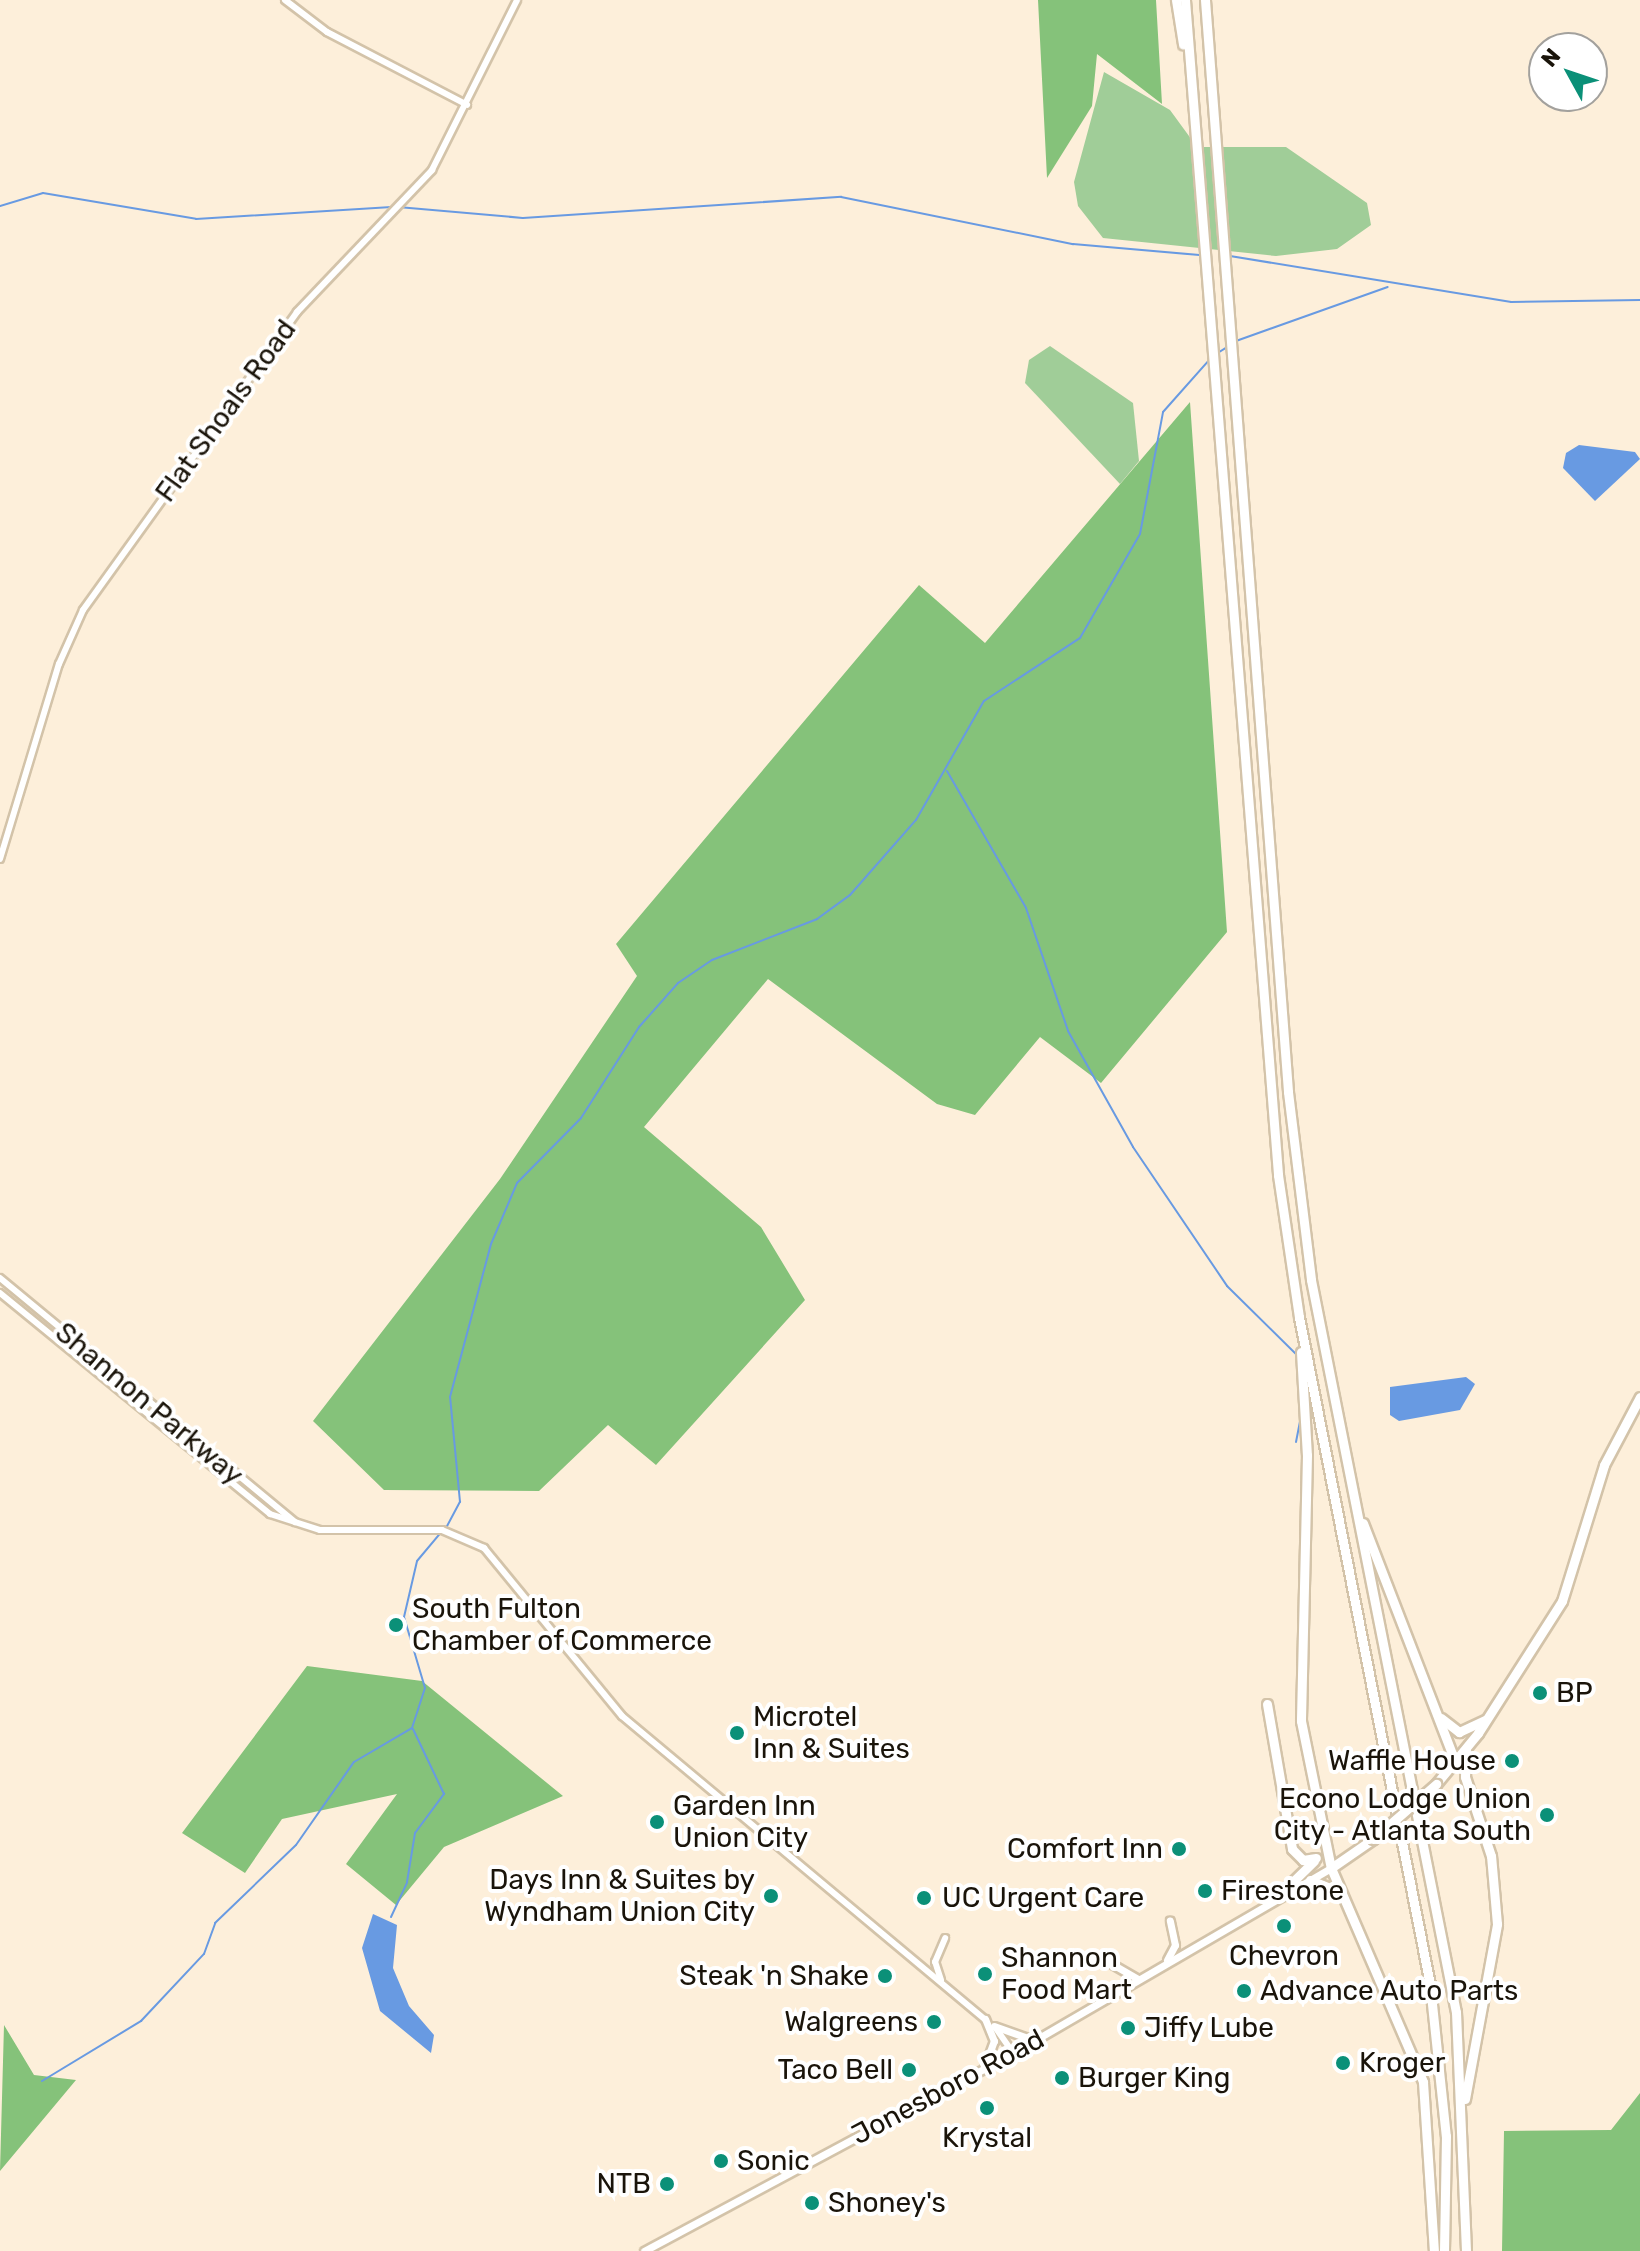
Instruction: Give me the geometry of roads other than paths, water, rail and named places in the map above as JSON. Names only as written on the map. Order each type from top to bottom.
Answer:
[{"type":"highway","points":[[1176,0],[1195,130]]},
{"type":"highway","points":[[1185,0],[1259,982],[1299,1317],[1307,1455],[1298,1694],[1331,1868],[1423,2082],[1434,2251]]},
{"type":"highway","points":[[1205,0],[1288,1092],[1311,1280],[1456,2012],[1466,2251]]},
{"type":"highway","points":[[1299,1317],[1430,1985],[1446,2136],[1444,2251]]},
{"type":"highway","name":"Jonesboro Road","points":[[1331,1868],[1373,1839],[1436,1784],[1489,1718],[1562,1601],[1604,1465],[1640,1397]]},
{"type":"highway","points":[[1349,1478],[1386,1596],[1438,1716],[1452,1766],[1467,1786]]},
{"type":"highway","points":[[1267,1704],[1292,1849],[1300,1859],[1316,1858]]},
{"type":"highway","points":[[1438,1716],[1459,1732],[1489,1718]]},
{"type":"highway","points":[[1462,2122],[1497,1924],[1491,1856],[1467,1786],[1466,1749]]},
{"type":"highway","points":[[1278,1896],[1316,1858],[1325,1841]]},
{"type":"highway","points":[[1310,1880],[1343,1895]]},
{"type":"main road","name":"Jonesboro Road","points":[[644,2251],[1036,2041],[1278,1896],[1331,1868]]},
{"type":"main road","points":[[1167,1962],[1175,1945],[1170,1921]]},
{"type":"main road","points":[[1112,1964],[1138,1979]]},
{"type":"main road","points":[[984,2069],[994,2041],[985,2019]]},
{"type":"main road","points":[[994,2026],[1036,2041]]},
{"type":"street","points":[[285,0],[327,32],[467,105]]},
{"type":"street","name":"Flat Shoals Road","points":[[0,859],[59,664],[83,610],[297,312],[432,170],[517,0]]},
{"type":"street","name":"Shannon Parkway","points":[[0,1278],[302,1526]]},
{"type":"street","name":"Shannon Parkway","points":[[0,1293],[243,1497],[302,1526],[442,1530],[484,1548],[622,1716],[994,2026],[1013,2053]]},
{"type":"street","points":[[942,1984],[935,1962],[945,1938]]},
{"type":"water","points":[[1579,445],[1635,452],[1640,459],[1595,501],[1563,468],[1566,453]]},
{"type":"water","points":[[1466,1377],[1475,1384],[1460,1410],[1399,1421],[1390,1415],[1390,1387]]},
{"type":"water","points":[[373,1914],[397,1925],[393,1968],[409,2006],[434,2035],[431,2053],[380,2011],[362,1948]]},
{"type":"waterway","points":[[0,206],[43,193],[196,219],[392,207]]},
{"type":"waterway","points":[[398,207],[523,218],[841,197],[1073,244],[1200,255]]},
{"type":"waterway","points":[[1230,256],[1511,302],[1640,300]]},
{"type":"waterway","points":[[1236,341],[1388,287]]},
{"type":"waterway","points":[[1216,354],[1227,347]]},
{"type":"waterway","points":[[446,1528],[460,1502],[450,1397],[491,1244],[517,1183],[581,1118],[639,1027],[678,983],[712,960],[817,919],[850,895],[916,820],[984,701],[1080,638],[1140,534],[1163,412],[1211,358]]},
{"type":"waterway","points":[[947,771],[1026,908],[1068,1031],[1133,1147],[1227,1286],[1298,1356]]},
{"type":"waterway","points":[[1296,1442],[1301,1416]]},
{"type":"waterway","points":[[42,2081],[141,2021],[204,1954],[215,1923],[296,1845],[354,1762],[412,1728],[425,1688],[404,1617],[417,1561],[441,1532]]},
{"type":"waterway","points":[[391,1917],[407,1882],[415,1833],[444,1794],[413,1729]]},
{"type":"place","name":"South Fulton Chamber of Commerce","points":[[396,1625]]},
{"type":"place","name":"BP","points":[[1540,1693]]},
{"type":"place","name":"Microtel Inn & Suites","points":[[737,1733]]},
{"type":"place","name":"Waffle House","points":[[1512,1761]]},
{"type":"place","name":"Econo Lodge Union City - Atlanta South","points":[[1547,1815]]},
{"type":"place","name":"Garden Inn Union City","points":[[657,1822]]},
{"type":"place","name":"Comfort Inn","points":[[1179,1849]]},
{"type":"place","name":"Firestone","points":[[1205,1891]]},
{"type":"place","name":"Days Inn & Suites by Wyndham Union City","points":[[771,1896]]},
{"type":"place","name":"UC Urgent Care","points":[[924,1898]]},
{"type":"place","name":"Chevron","points":[[1284,1926]]},
{"type":"place","name":"Shannon Food Mart","points":[[985,1974]]},
{"type":"place","name":"Steak 'n Shake","points":[[885,1976]]},
{"type":"place","name":"Advance Auto Parts","points":[[1244,1991]]},
{"type":"place","name":"Walgreens","points":[[934,2022]]},
{"type":"place","name":"Jiffy Lube","points":[[1128,2028]]},
{"type":"place","name":"Kroger","points":[[1343,2063]]},
{"type":"place","name":"Taco Bell","points":[[909,2070]]},
{"type":"place","name":"Burger King","points":[[1062,2078]]},
{"type":"place","name":"Krystal","points":[[987,2108]]},
{"type":"place","name":"Sonic","points":[[721,2161]]},
{"type":"place","name":"NTB","points":[[667,2184]]},
{"type":"place","name":"Shoney's","points":[[812,2203]]}]
